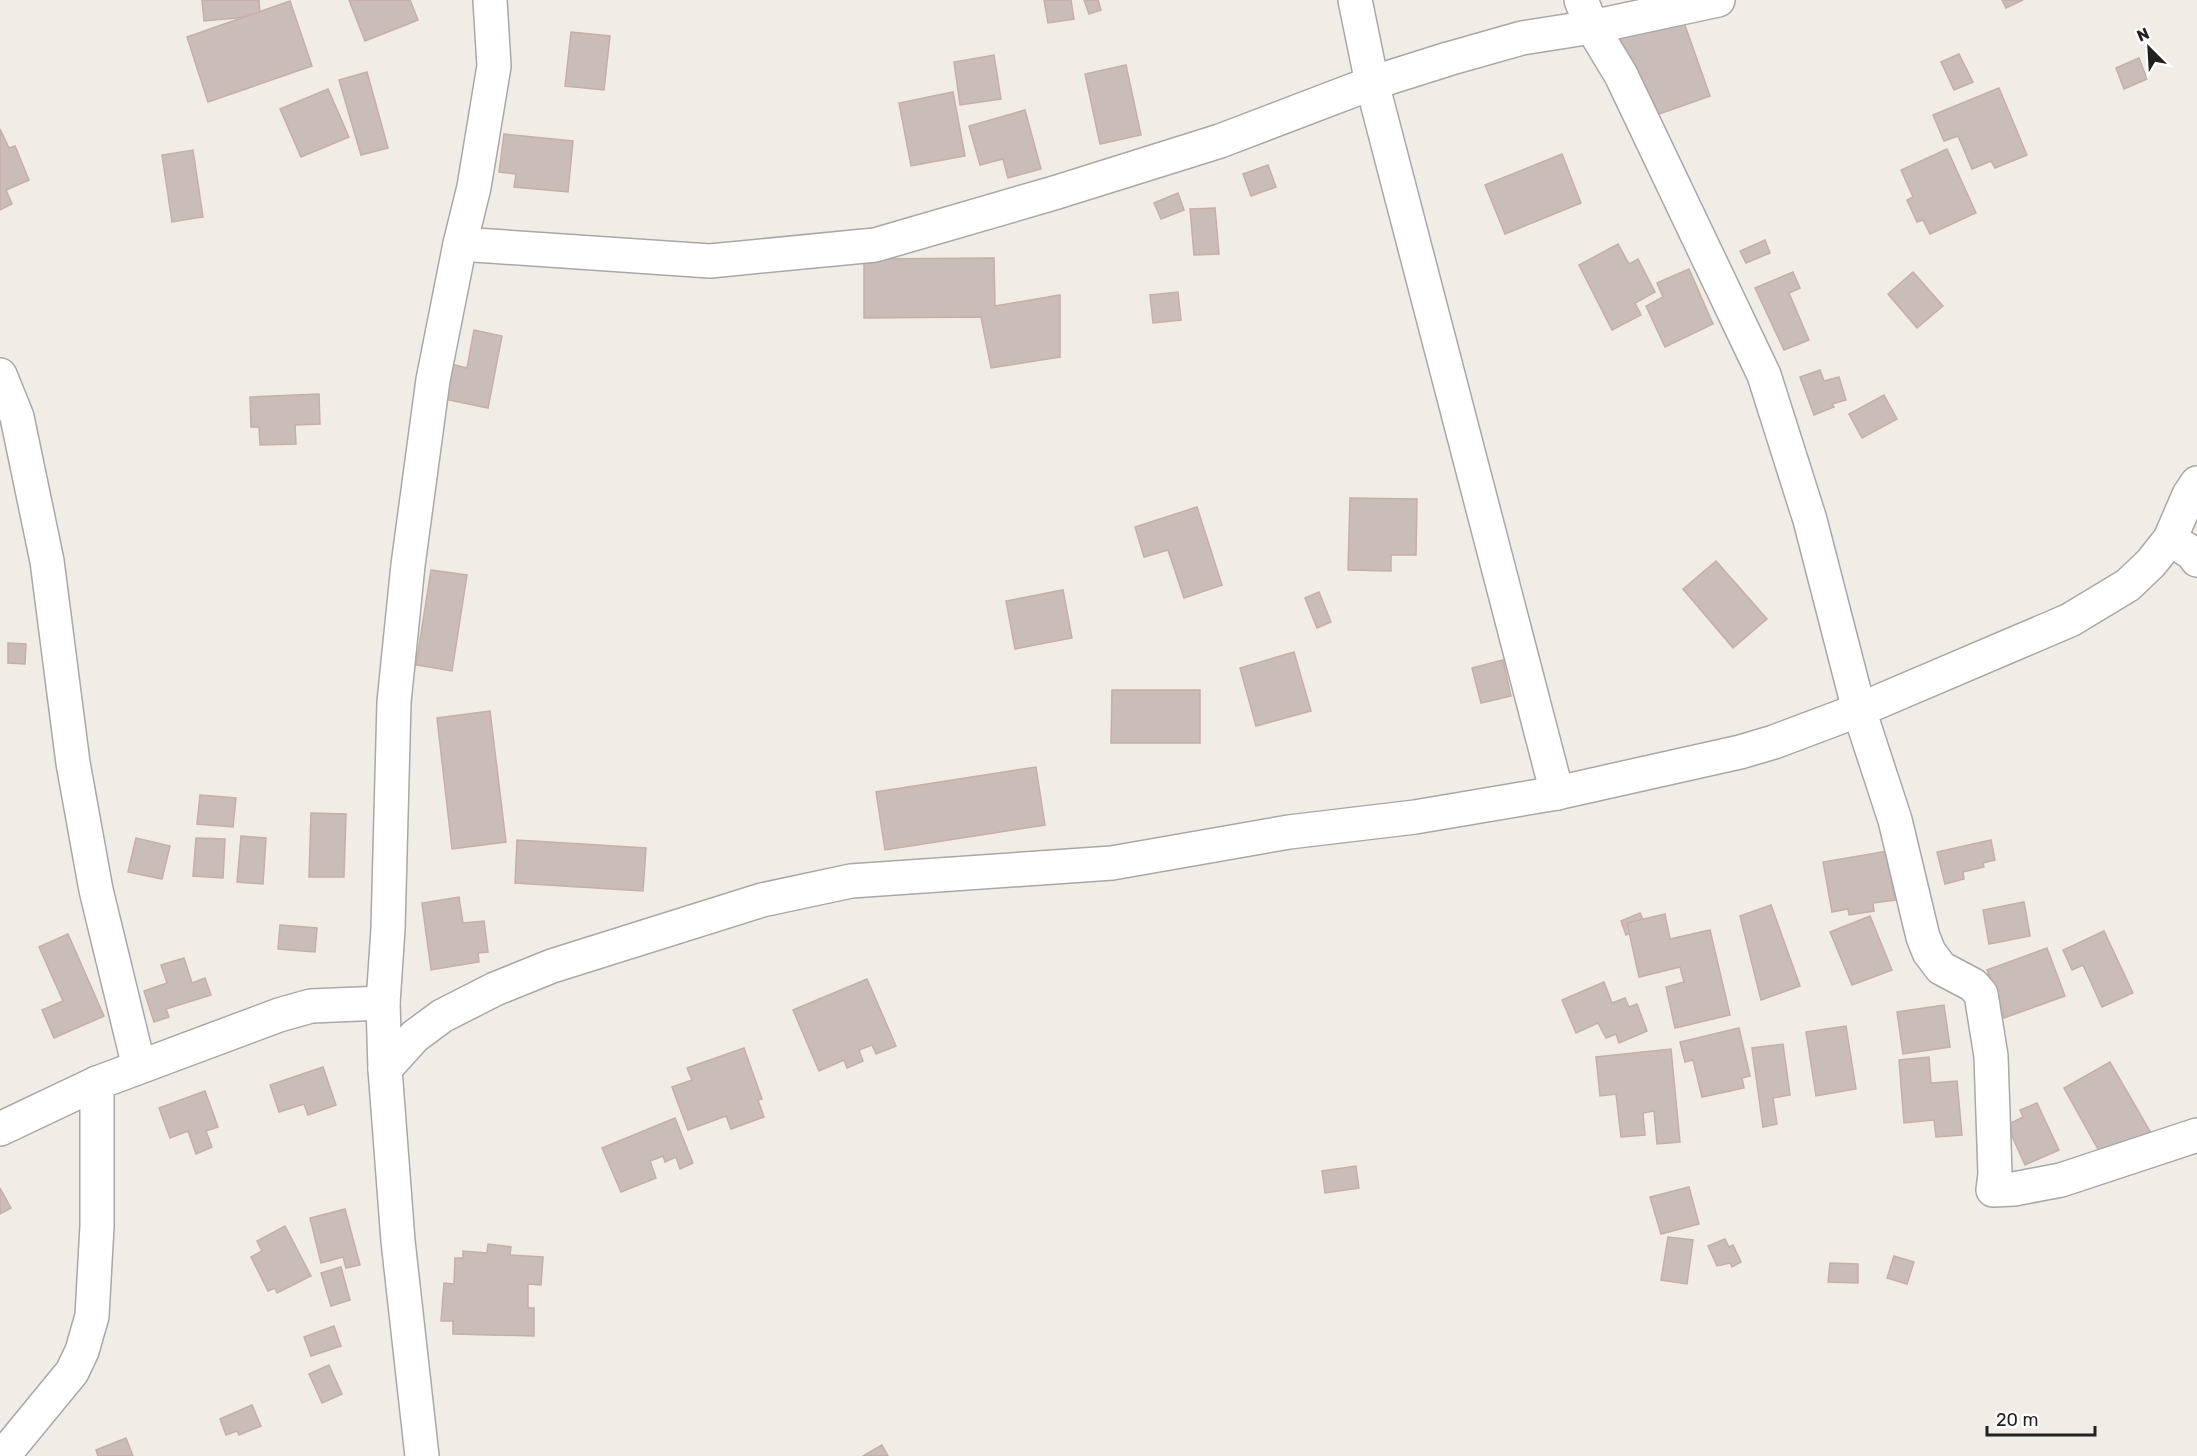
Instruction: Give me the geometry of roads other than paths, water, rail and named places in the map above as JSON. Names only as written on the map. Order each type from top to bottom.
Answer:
[{"type":"street","points":[[422,1456],[398,1241],[385,1069],[383,1003],[388,929],[394,702],[408,565],[433,380],[460,244],[474,187],[494,66],[490,0]]},
{"type":"street","points":[[1354,0],[1371,83],[1557,793]]},
{"type":"street","points":[[460,244],[710,261],[875,245],[1054,193],[1220,141],[1371,83],[1521,38],[1587,14],[1718,0]]},
{"type":"street","points":[[1587,14],[1621,75],[1764,375],[1810,520],[1859,710],[1895,820],[1916,909],[1929,952],[1941,968],[1973,985],[1980,994],[1990,1056],[1995,1174],[1993,1190],[2014,1189],[2061,1180],[2197,1135]]},
{"type":"street","points":[[0,375],[17,417],[47,561],[73,764],[96,890],[139,1067]]},
{"type":"street","points":[[385,1069],[415,1035],[442,1016],[495,989],[552,966],[762,900],[851,881],[1112,863],[1289,832],[1415,817],[1557,793],[1740,752],[1774,742],[1859,710],[2070,620],[2128,585],[2151,563],[2170,539],[2188,495],[2197,483]]},
{"type":"street","points":[[2170,539],[2192,553],[2197,560]]},
{"type":"street","points":[[0,1129],[97,1083],[279,1015],[311,1006],[383,1003]]},
{"type":"street","points":[[3,1456],[72,1372],[82,1351],[92,1316],[97,1226],[97,1083]]}]
